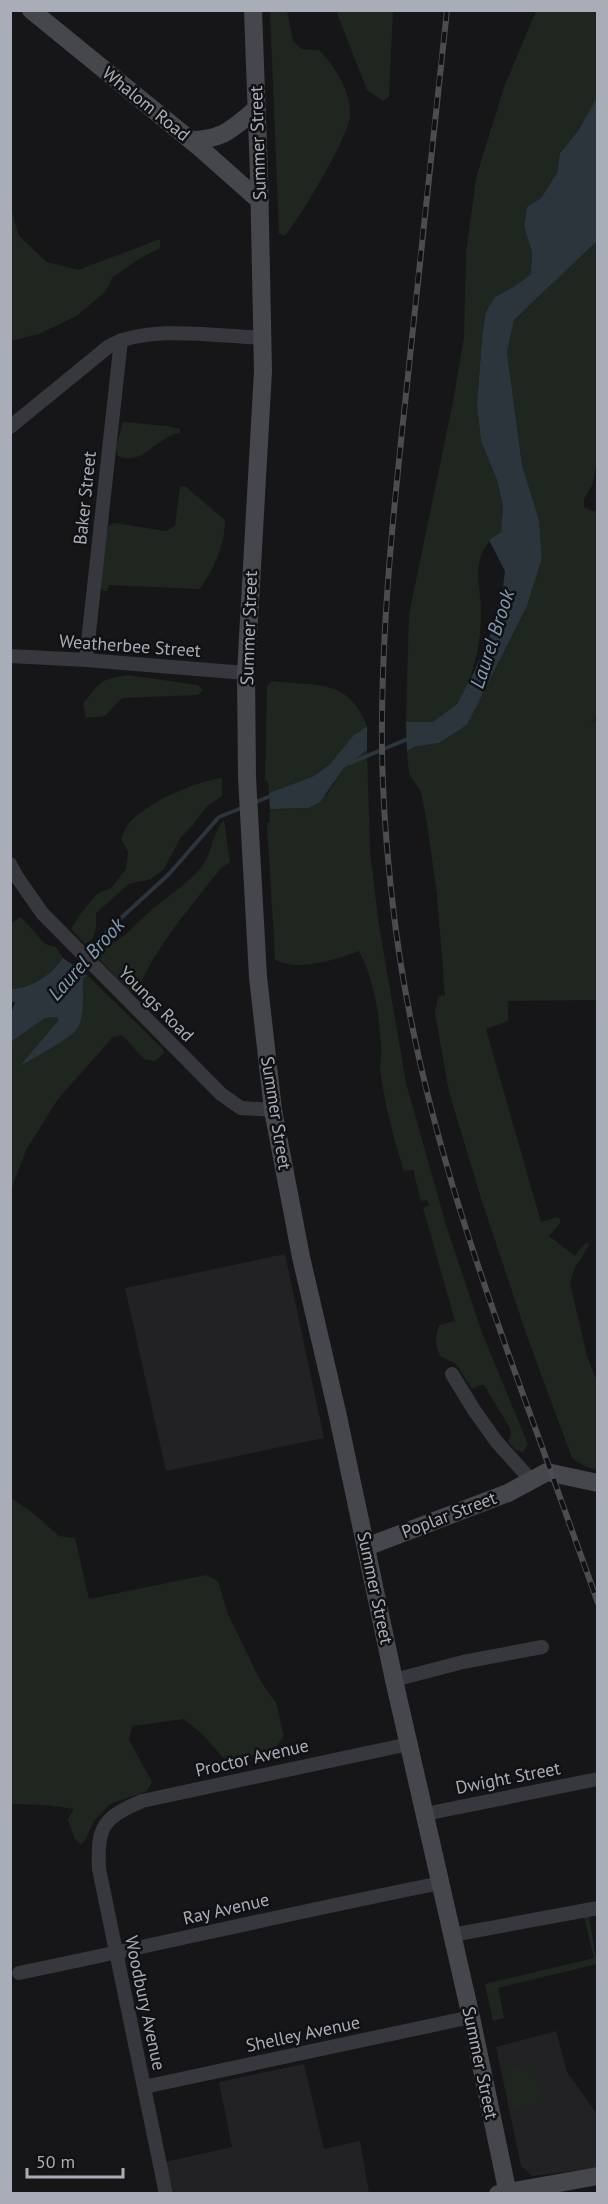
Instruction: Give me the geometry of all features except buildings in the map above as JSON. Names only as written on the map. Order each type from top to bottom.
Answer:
[{"type":"main road","name":"Whalom Road","points":[[30,10],[190,140],[260,201]]},
{"type":"main road","name":"Summer Street","points":[[253,10],[260,201],[262,382],[246,673],[247,777],[258,977],[273,1110],[301,1257],[471,2017],[505,2193]]},
{"type":"main road","points":[[190,140],[209,140],[227,133],[256,109]]},
{"type":"main road","name":"Poplar Street","points":[[366,1547],[507,1493],[547,1472],[597,1483]]},
{"type":"main road","points":[[505,2193],[597,2176]]},
{"type":"main road","points":[[505,2193],[541,2193]]},
{"type":"street","points":[[14,419],[94,357],[121,340],[139,335],[161,334],[262,338]]},
{"type":"street","name":"Baker Street","points":[[86,660],[121,340]]},
{"type":"street","name":"Weatherbee Street","points":[[10,656],[246,673]]},
{"type":"street","name":"Youngs Road","points":[[12,869],[34,903],[67,940],[233,1105],[241,1108],[273,1110]]},
{"type":"street","points":[[452,1374],[496,1441],[530,1479]]},
{"type":"street","points":[[394,1680],[463,1662],[542,1647]]},
{"type":"street","name":"Proctor Avenue","points":[[108,1822],[120,1811],[142,1801],[269,1772],[409,1744]]},
{"type":"street","name":"Dwight Street","points":[[425,1814],[597,1779]]},
{"type":"street","name":"Woodbury Avenue","points":[[108,1822],[102,1827],[98,1844],[99,1869],[166,2193]]},
{"type":"street","name":"Ray Avenue","points":[[19,1973],[441,1882]]},
{"type":"street","points":[[452,1935],[597,1908]]},
{"type":"street","name":"Shelley Avenue","points":[[144,2087],[471,2017]]},
{"type":"shaded area","points":[[270,11],[287,11],[293,41],[302,49],[319,50],[325,56],[345,88],[350,106],[347,126],[333,159],[285,236],[279,234]]},
{"type":"shaded area","points":[[336,11],[393,11],[389,97],[383,101],[367,90]]},
{"type":"shaded area","points":[[536,11],[597,11],[597,97],[578,131],[560,153],[557,173],[541,198],[527,207],[524,226],[532,253],[531,274],[495,297],[482,338],[477,405],[481,441],[497,480],[503,507],[501,532],[487,545],[479,563],[481,605],[476,658],[465,690],[447,714],[431,723],[406,722],[409,614],[453,402],[464,337],[466,253],[476,178],[504,87]]},
{"type":"shaded area","points":[[11,209],[19,236],[47,262],[78,270],[160,239],[160,248],[113,277],[105,292],[78,315],[39,334],[11,341]]},
{"type":"shaded area","points":[[597,241],[598,452],[593,483],[584,499],[584,507],[598,513],[598,716],[589,725],[597,719],[597,1000],[508,1001],[508,1021],[486,1029],[541,1222],[557,1217],[560,1219],[560,1223],[549,1236],[575,1256],[585,1243],[590,1244],[574,1269],[570,1283],[587,1356],[597,1381],[597,1470],[586,1467],[572,1458],[527,1336],[449,1092],[435,1013],[438,997],[445,996],[437,895],[421,792],[409,774],[407,751],[414,747],[439,743],[467,725],[527,606],[542,558],[539,520],[522,465],[507,352],[514,320]]},
{"type":"shaded area","points":[[123,422],[167,426],[180,429],[180,433],[164,439],[143,454],[127,458],[118,456],[116,447]]},
{"type":"shaded area","points":[[185,486],[225,520],[218,556],[200,589],[109,585],[107,591],[103,591],[97,583],[108,526],[114,523],[166,531],[175,526],[180,487]]},
{"type":"shaded area","points":[[128,675],[198,685],[203,690],[198,695],[122,698],[105,716],[86,718],[83,704],[98,686],[111,678]]},
{"type":"shaded area","points":[[272,681],[317,685],[340,692],[359,710],[367,726],[353,736],[330,764],[314,776],[269,793],[268,782],[265,780],[267,686]]},
{"type":"shaded area","points":[[367,750],[370,850],[378,919],[406,1083],[446,1225],[482,1333],[528,1444],[523,1452],[516,1450],[508,1442],[511,1434],[510,1428],[484,1385],[472,1389],[456,1364],[440,1356],[438,1352],[436,1341],[439,1325],[455,1321],[423,1208],[429,1205],[427,1200],[421,1201],[413,1170],[404,1171],[394,1136],[380,1073],[381,1045],[375,997],[359,951],[329,961],[304,965],[283,963],[275,959],[267,823],[269,823],[270,809],[308,808],[327,794],[344,768]]},
{"type":"shaded area","points":[[222,778],[222,796],[206,807],[181,837],[164,869],[151,879],[129,884],[96,913],[96,928],[92,940],[85,944],[71,929],[97,894],[112,887],[126,869],[128,852],[121,839],[127,826],[145,810],[170,795]]},
{"type":"shaded area","points":[[224,820],[230,862],[220,869],[174,928],[153,959],[136,993],[130,992],[96,956],[126,934],[200,869]]},
{"type":"shaded area","points":[[21,917],[45,944],[56,947],[63,958],[53,970],[34,983],[11,989],[11,923]]},
{"type":"shaded area","points":[[88,976],[162,1048],[164,1053],[155,1061],[144,1059],[122,1035],[113,1037],[58,1099],[26,1150],[11,1190],[11,1042],[45,1018],[57,1017],[58,1021],[49,1034],[44,1053],[83,978]]},
{"type":"shaded area","points":[[285,1254],[324,1438],[166,1471],[125,1288]]},
{"type":"shaded area","points":[[11,1498],[33,1513],[59,1536],[75,1538],[89,1599],[206,1575],[218,1581],[228,1614],[260,1680],[276,1703],[284,1736],[274,1750],[227,1762],[202,1734],[184,1719],[132,1726],[129,1740],[152,1782],[147,1791],[110,1804],[94,1821],[81,1845],[74,1838],[68,1819],[74,1809],[11,1804]]},
{"type":"shaded area","points":[[584,1917],[589,1917],[597,1964],[498,1988],[504,2018],[493,2021],[485,1984],[594,1958]]},
{"type":"shaded area","points":[[556,2031],[567,2072],[597,2114],[597,2168],[532,2176],[521,2166],[496,2047]]},
{"type":"shaded area","points":[[304,2064],[324,2149],[360,2141],[369,2193],[174,2193],[165,2162],[232,2147],[219,2082]]},
{"type":"shaded area","points":[[533,2064],[543,2103],[512,2110],[503,2071]]},
{"type":"water","points":[[597,97],[597,241],[514,320],[507,352],[522,465],[539,520],[542,558],[527,606],[467,725],[439,743],[414,747],[407,751],[406,722],[433,722],[457,704],[491,633],[505,571],[489,540],[501,532],[503,507],[497,480],[481,441],[477,405],[486,312],[495,297],[531,274],[532,253],[524,226],[527,207],[541,198],[557,173],[560,153],[578,131]]},
{"type":"water","points":[[367,726],[367,750],[344,768],[320,802],[308,808],[270,809],[269,793],[314,776],[330,764],[353,736]]},
{"type":"water","points":[[63,958],[88,976],[83,978],[82,1012],[79,1025],[66,1039],[20,1066],[58,1021],[57,1017],[45,1018],[11,1042],[11,1014],[15,1002],[11,1002],[11,989],[40,980]]},
{"type":"waterway","name":"Laurel Brook","points":[[350,763],[410,738]]},
{"type":"waterway","name":"Laurel Brook","points":[[253,803],[271,796]]},
{"type":"waterway","name":"Laurel Brook","points":[[76,973],[109,929],[169,874],[219,817],[244,807]]},
{"type":"railway","points":[[447,10],[398,468],[387,593],[382,745],[387,852],[406,996],[435,1123],[493,1310],[598,1603]]}]
